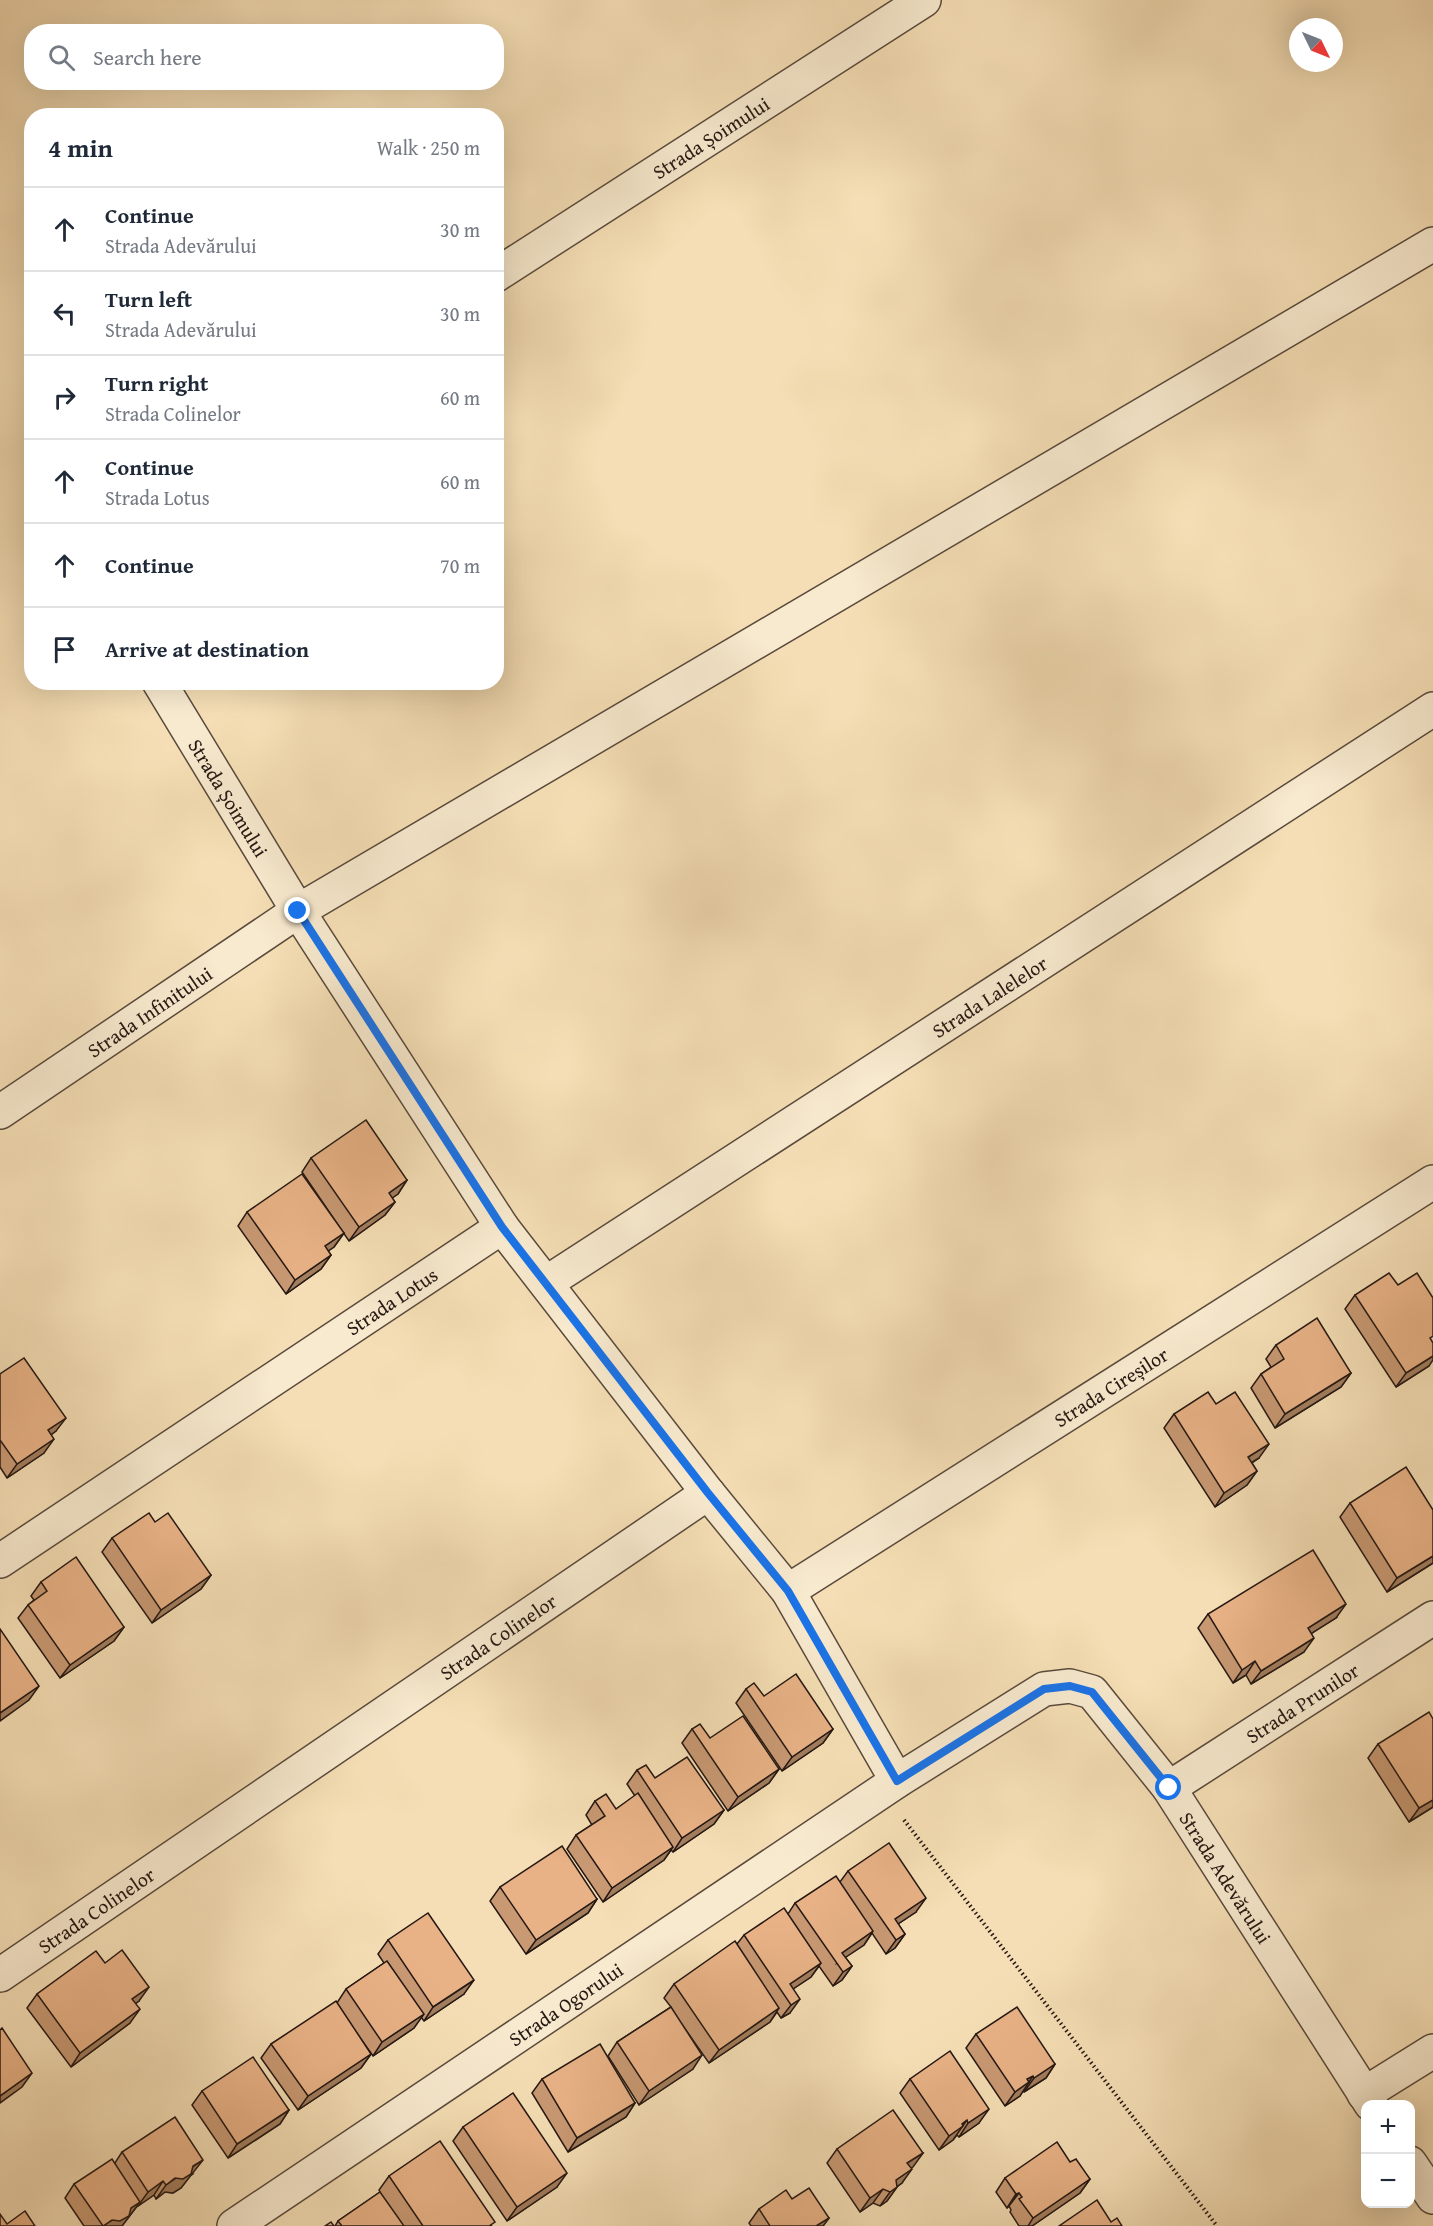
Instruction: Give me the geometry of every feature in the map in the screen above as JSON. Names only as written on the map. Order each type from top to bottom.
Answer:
[{"type":"street","name":"Strada Șoimului","points":[[504,270],[924,0]]},
{"type":"street","name":"Strada Infinitului","points":[[0,1112],[298,911],[1433,244]]},
{"type":"street","name":"Strada Șoimului","points":[[164,690],[298,911],[502,1227]]},
{"type":"street","name":"Strada Lalelelor","points":[[546,1283],[1433,709]]},
{"type":"street","name":"Strada Cireșilor","points":[[788,1591],[1433,1182]]},
{"type":"street","points":[[502,1227],[708,1493],[788,1591],[897,1781]]},
{"type":"street","name":"Strada Lotus","points":[[0,1562],[502,1227]]},
{"type":"street","name":"Strada Colinelor","points":[[0,1975],[708,1493]]},
{"type":"street","name":"Strada Prunilor","points":[[1169,1788],[1433,1618]]},
{"type":"street","name":"Strada Adevărului","points":[[897,1781],[1044,1689],[1070,1686],[1092,1692],[1169,1788],[1368,2099]]},
{"type":"street","name":"Strada Ogorului","points":[[234,2226],[897,1781]]},
{"type":"street","points":[[1368,2099],[1433,2051]]},
{"type":"street","points":[[1415,2170],[1433,2197]]},
{"type":"path","points":[[897,1781],[895,1808],[1217,2226]]},
{"type":"building","points":[[366,1120],[407,1180],[389,1193],[395,1202],[359,1227],[311,1158]]},
{"type":"building","points":[[302,1174],[344,1233],[325,1246],[331,1255],[295,1280],[247,1212]]},
{"type":"building","points":[[1389,1273],[1398,1285],[1417,1273],[1433,1298],[1433,1336],[1430,1338],[1433,1343],[1433,1356],[1406,1373],[1355,1295]]},
{"type":"building","points":[[1317,1318],[1351,1373],[1285,1414],[1261,1374],[1284,1359],[1276,1345]]},
{"type":"building","points":[[24,1358],[66,1418],[48,1430],[54,1439],[17,1464],[0,1440],[0,1374]]},
{"type":"building","points":[[1208,1392],[1216,1404],[1235,1392],[1269,1444],[1248,1457],[1257,1471],[1224,1493],[1174,1414]]},
{"type":"building","points":[[1406,1467],[1433,1510],[1433,1556],[1397,1578],[1350,1503]]},
{"type":"building","points":[[149,1513],[155,1522],[168,1513],[211,1575],[161,1610],[112,1538]]},
{"type":"building","points":[[1313,1550],[1346,1604],[1308,1628],[1314,1638],[1261,1671],[1255,1661],[1242,1670],[1208,1614]]},
{"type":"building","points":[[76,1557],[124,1627],[70,1665],[28,1605],[47,1591],[41,1582]]},
{"type":"building","points":[[0,1629],[39,1686],[0,1713]]},
{"type":"building","points":[[796,1674],[833,1729],[792,1757],[746,1689],[754,1683],[764,1696]]},
{"type":"building","points":[[1429,1712],[1433,1719],[1433,1800],[1419,1808],[1378,1744]]},
{"type":"building","points":[[743,1716],[779,1769],[738,1797],[692,1729],[700,1724],[710,1738]]},
{"type":"building","points":[[687,1757],[724,1810],[682,1838],[637,1770],[646,1765],[655,1778]]},
{"type":"building","points":[[638,1793],[673,1847],[612,1888],[576,1835],[605,1816],[595,1801],[606,1794],[616,1809]]},
{"type":"building","points":[[889,1843],[926,1898],[895,1919],[905,1934],[896,1940],[848,1871]]},
{"type":"building","points":[[562,1846],[597,1899],[536,1940],[500,1887]]},
{"type":"building","points":[[836,1876],[873,1931],[842,1953],[852,1966],[843,1972],[795,1903]]},
{"type":"building","points":[[784,1908],[821,1963],[790,1984],[800,1999],[791,2005],[744,1935]]},
{"type":"building","points":[[428,1913],[474,1980],[433,2007],[388,1940]]},
{"type":"building","points":[[735,1941],[779,2008],[719,2050],[674,1984]]},
{"type":"building","points":[[122,1950],[149,1987],[132,1999],[140,2009],[80,2053],[37,1994],[96,1951],[105,1963]]},
{"type":"building","points":[[387,1961],[424,2014],[382,2042],[346,1989]]},
{"type":"building","points":[[336,2001],[371,2054],[308,2096],[271,2044]]},
{"type":"building","points":[[671,2007],[702,2055],[649,2091],[617,2042]]},
{"type":"building","points":[[1017,2007],[1055,2064],[1034,2078],[1033,2076],[1027,2079],[1029,2082],[1015,2092],[976,2034]]},
{"type":"building","points":[[2,2028],[32,2073],[0,2096],[0,2030]]},
{"type":"building","points":[[600,2044],[635,2103],[577,2138],[542,2079]]},
{"type":"building","points":[[950,2051],[989,2109],[968,2123],[967,2120],[962,2124],[963,2126],[949,2136],[910,2079]]},
{"type":"building","points":[[253,2057],[289,2110],[237,2144],[202,2091]]},
{"type":"building","points":[[513,2093],[567,2173],[517,2207],[463,2127]]},
{"type":"building","points":[[893,2110],[923,2153],[907,2163],[912,2169],[896,2180],[897,2187],[890,2192],[883,2189],[870,2198],[837,2149]]},
{"type":"building","points":[[175,2117],[203,2160],[193,2166],[191,2174],[183,2179],[175,2178],[166,2185],[163,2181],[148,2192],[122,2152]]},
{"type":"building","points":[[440,2141],[495,2222],[489,2226],[423,2226],[389,2176]]},
{"type":"building","points":[[1057,2142],[1070,2162],[1076,2159],[1090,2179],[1033,2218],[1019,2199],[1022,2197],[1019,2193],[1016,2194],[1005,2178]]},
{"type":"building","points":[[112,2159],[140,2202],[131,2208],[129,2216],[120,2221],[112,2220],[103,2226],[74,2184]]},
{"type":"building","points":[[809,2188],[829,2218],[816,2226],[770,2226],[759,2209],[786,2190],[792,2199]]},
{"type":"building","points":[[380,2192],[404,2226],[342,2226],[338,2221]]},
{"type":"building","points":[[1097,2200],[1111,2222],[1117,2218],[1122,2226],[1059,2226]]},
{"type":"building","points":[[25,2211],[35,2226],[0,2226],[0,2214],[7,2224]]},
{"type":"route","points":[[298,911],[502,1227],[708,1493],[735,1523],[788,1591],[897,1781],[1044,1689],[1070,1686],[1092,1692],[1169,1788]]}]
